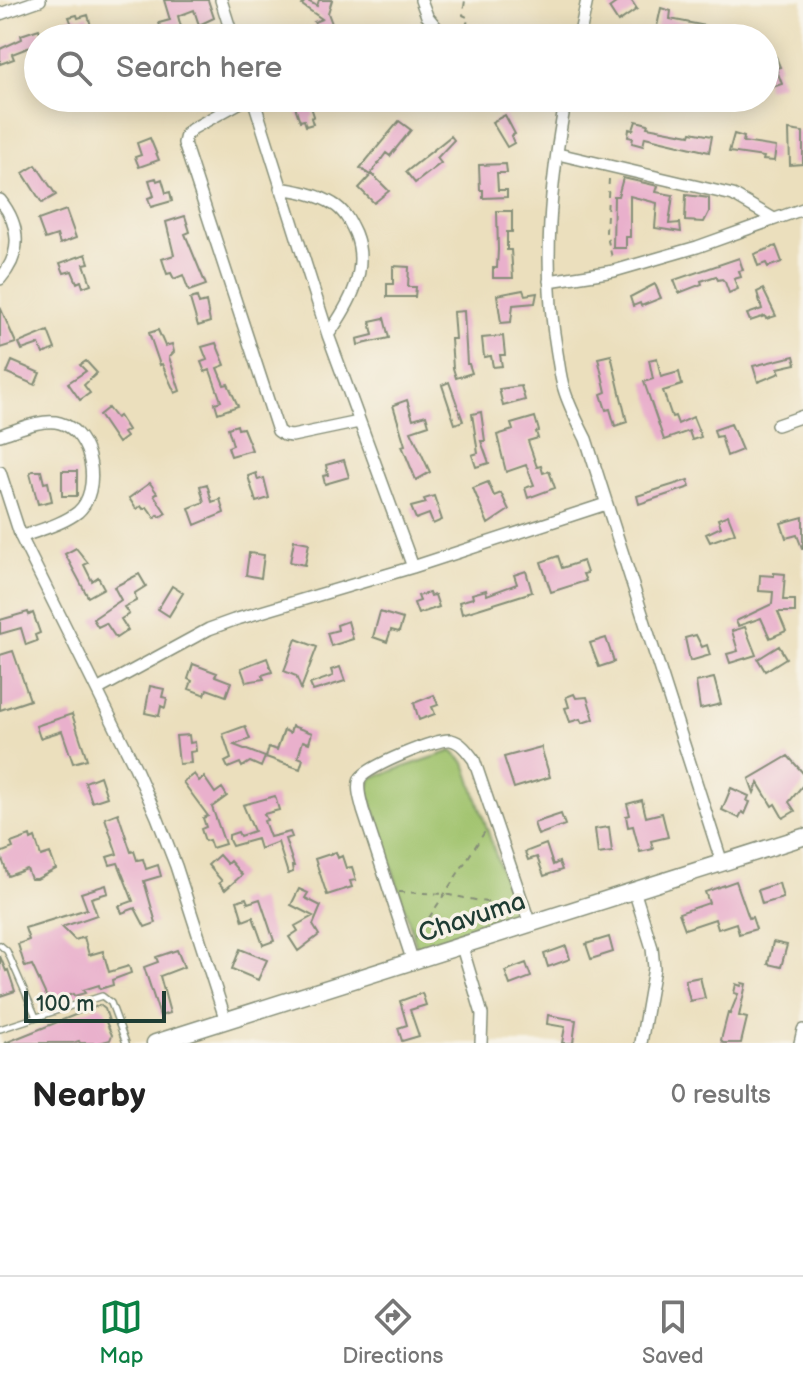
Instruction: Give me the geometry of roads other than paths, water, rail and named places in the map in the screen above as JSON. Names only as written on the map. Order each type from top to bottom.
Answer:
[{"type":"street","points":[[0,14],[40,0]]},
{"type":"street","points":[[221,0],[229,24]]},
{"type":"street","points":[[421,0],[434,24]]},
{"type":"street","points":[[582,24],[587,0]]},
{"type":"street","points":[[224,112],[192,129],[184,143],[278,431],[292,436],[359,422]]},
{"type":"street","points":[[256,112],[328,335],[413,567]]},
{"type":"street","points":[[560,112],[558,154],[550,197],[549,281],[553,330],[564,388],[586,439],[722,863]]},
{"type":"street","points":[[558,154],[733,195],[774,219]]},
{"type":"street","points":[[280,188],[311,194],[336,205],[350,220],[358,240],[362,265],[346,309],[328,335]]},
{"type":"street","points":[[0,200],[10,212],[16,231],[17,252],[0,279]]},
{"type":"street","points":[[549,281],[614,271],[697,247],[803,209]]},
{"type":"street","points":[[777,425],[803,416]]},
{"type":"street","points":[[0,435],[37,424],[60,423],[78,432],[91,465],[87,497],[79,511],[21,537]]},
{"type":"street","points":[[0,472],[21,537],[157,817],[226,1021]]},
{"type":"street","points":[[97,690],[209,629],[606,504]]},
{"type":"street","points":[[410,956],[363,810],[359,788],[365,773],[375,767],[440,741],[454,740],[474,760],[527,917]]},
{"type":"street","name":"Chavuma","points":[[159,1042],[410,956],[462,947],[527,917],[634,890],[802,840]]},
{"type":"street","points":[[634,890],[652,948],[654,968],[641,1043]]},
{"type":"street","points":[[462,947],[482,1014],[481,1043]]},
{"type":"street","points":[[800,1043],[803,1030]]},
{"type":"lane","points":[[0,945],[7,951],[36,1017]]},
{"type":"lane","points":[[0,1029],[102,996],[111,1003],[126,1043]]}]
